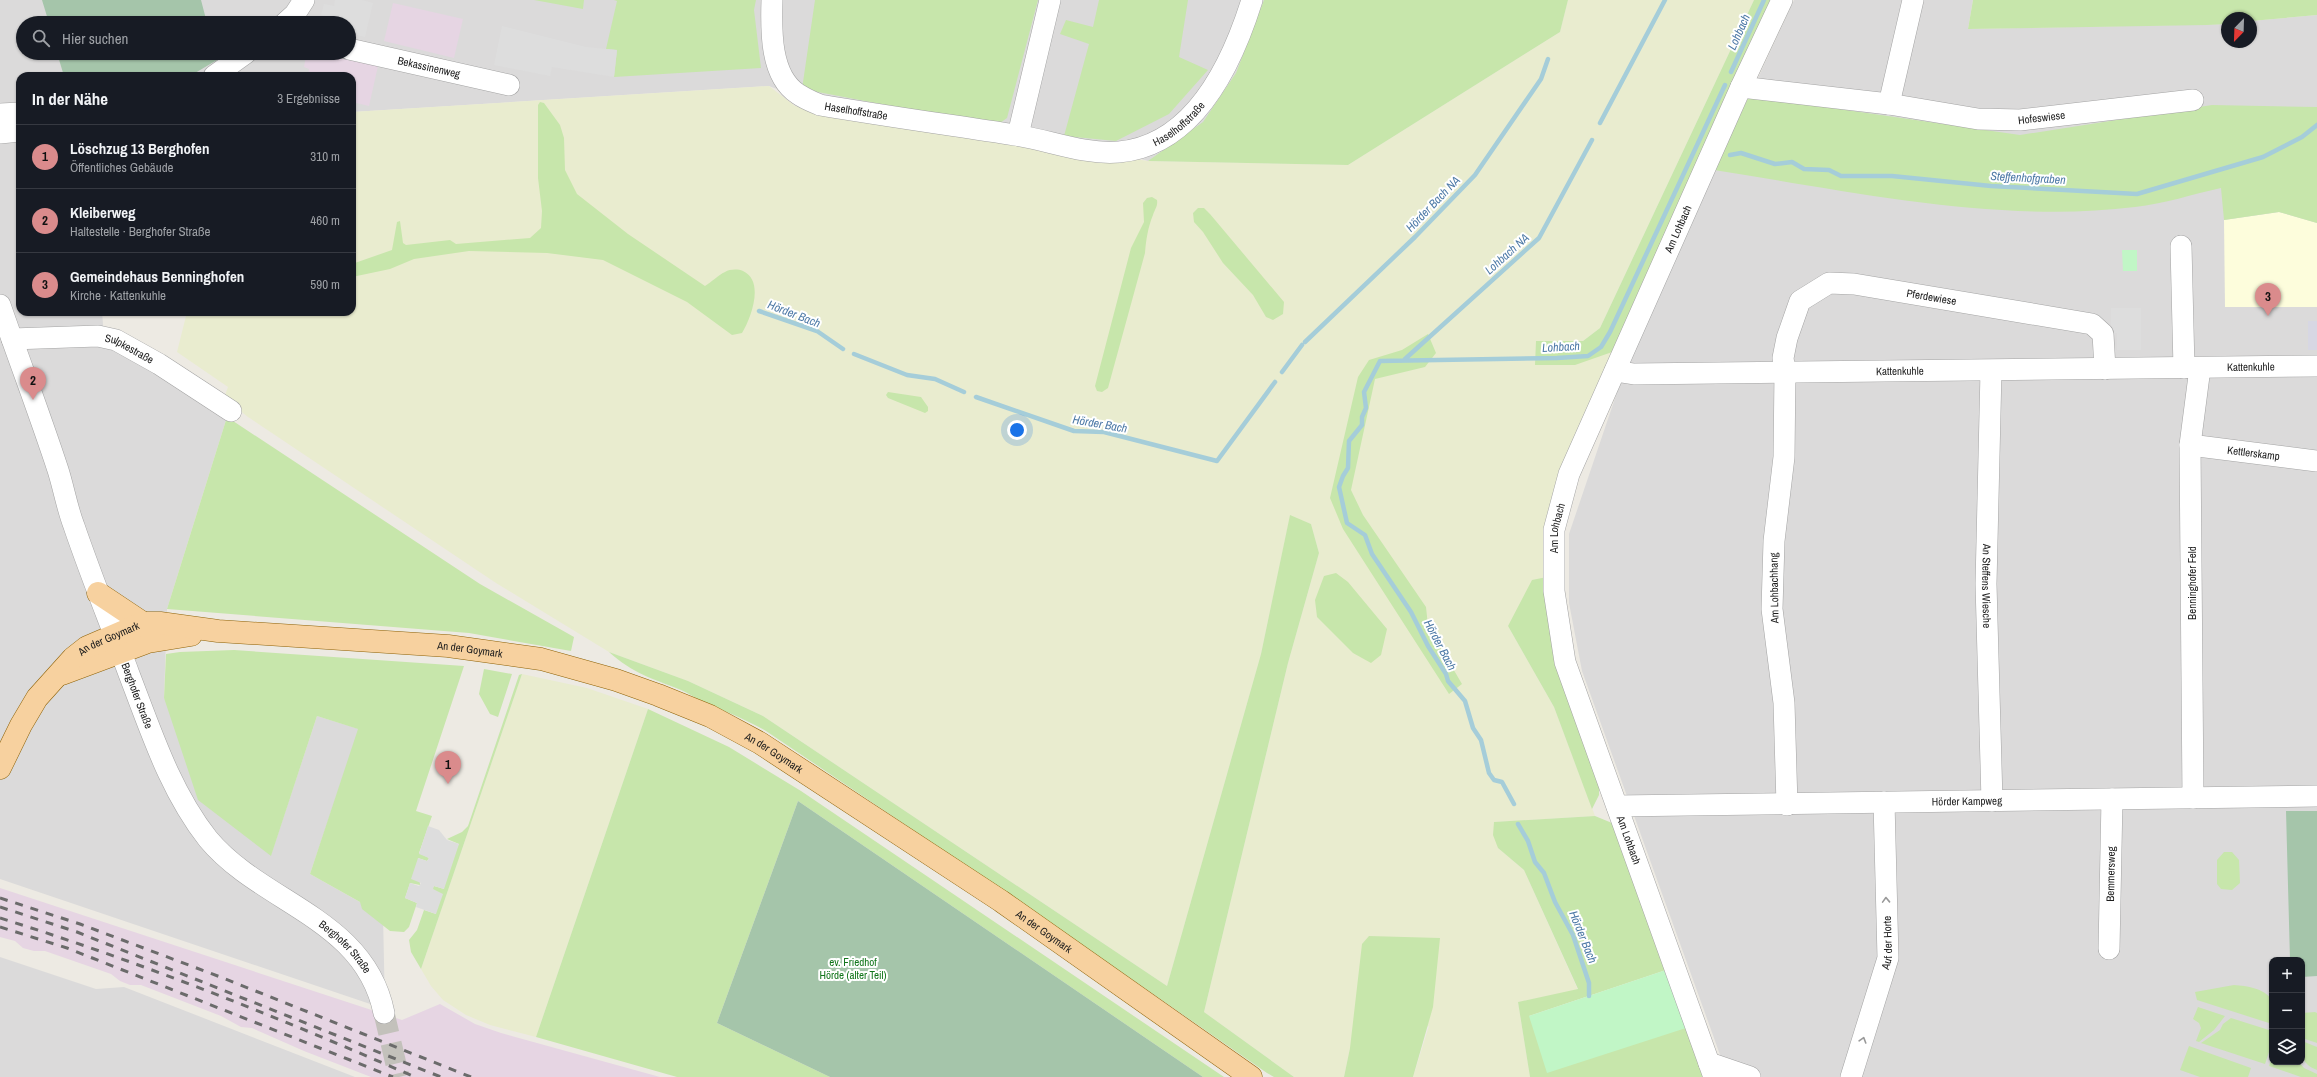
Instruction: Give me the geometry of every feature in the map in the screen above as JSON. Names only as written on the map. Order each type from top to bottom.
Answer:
[{"type":"main road","points":[[98,593],[143,623]]},
{"type":"main road","name":"An der Goymark","points":[[0,768],[21,724],[38,698],[57,676],[117,644],[143,623],[160,623],[218,631],[448,646],[534,658],[636,687],[710,716],[760,743],[1001,901],[1252,1077]]},
{"type":"main road","name":"An der Goymark","points":[[117,644],[218,631]]},
{"type":"street","name":"Haselhoffstraße","points":[[772,0],[771,20],[778,72],[797,94],[820,105],[1018,135],[1079,149],[1106,152],[1118,152],[1150,146],[1171,134],[1190,117],[1209,94],[1224,71],[1252,0]]},
{"type":"street","points":[[1018,135],[1050,0]]},
{"type":"street","name":"Am Lohbach","points":[[1711,1070],[1565,662],[1554,591],[1554,530],[1569,474],[1741,87],[1782,0]]},
{"type":"street","points":[[1890,104],[1913,0]]},
{"type":"street","name":"Bekassinenweg","points":[[356,51],[509,85]]},
{"type":"street","points":[[220,72],[236,60]]},
{"type":"street","name":"Hofeswiese","points":[[1741,87],[1890,104],[1978,119],[2020,120],[2193,100]]},
{"type":"street","points":[[0,114],[16,113]]},
{"type":"street","points":[[0,133],[16,131]]},
{"type":"street","points":[[2181,246],[2192,368]]},
{"type":"street","name":"Pferdewiese","points":[[1785,372],[1783,358],[1787,338],[1800,301],[1829,283],[1854,284],[2092,324],[2103,334],[2105,369]]},
{"type":"street","name":"Berghofer Straße","points":[[0,305],[7,333],[117,644],[174,784],[191,817],[210,841],[240,868],[321,922],[342,939],[370,975],[384,1013]]},
{"type":"street","name":"Sulpkestraße","points":[[7,333],[98,336],[116,340],[159,364],[230,411]]},
{"type":"street","name":"Kattenkuhle","points":[[1616,371],[1634,374],[2317,366]]},
{"type":"street","name":"Benninghofer Feld","points":[[2192,368],[2190,445],[2193,798]]},
{"type":"street","name":"An Steffens Wiesche","points":[[1992,371],[1986,584],[1992,801]]},
{"type":"street","name":"Am Lohbachhang","points":[[1785,372],[1784,457],[1774,541],[1772,609],[1784,704],[1787,805]]},
{"type":"street","name":"Kettlerskamp","points":[[2190,445],[2317,461]]},
{"type":"street","name":"Hörder Kampweg","points":[[1617,806],[1787,805],[1884,802],[2317,796]]},
{"type":"street","name":"Bemmersweg","points":[[2109,950],[2112,799]]},
{"type":"street","name":"Auf der Horte","points":[[1851,1077],[1888,958],[1884,802]]},
{"type":"street","points":[[1711,1070],[1750,1077]]},
{"type":"shaded area","points":[[0,0],[1568,0],[1148,161],[1118,152],[820,105],[769,86],[356,112],[356,72],[16,72],[16,316],[102,316],[104,336],[227,417],[167,609],[164,698],[271,855],[317,716],[359,729],[310,874],[383,915],[385,1009],[0,879]]},
{"type":"shaded area","points":[[335,0],[362,0],[373,3],[365,37],[356,35],[356,16],[321,15],[324,4],[334,6]]},
{"type":"shaded area","points":[[1568,0],[1754,0],[1600,328],[1583,341],[1536,341],[1615,351],[1547,577],[1508,626],[1554,707],[1595,816],[1495,822],[1498,848],[1524,870],[1578,990],[1518,1002],[1530,1077],[1413,1077],[1429,1026],[1350,1048],[1344,1077],[1294,1077],[1204,1012],[1288,663],[1319,553],[1311,524],[1290,516],[1261,654],[1167,986],[763,716],[688,681],[609,652],[496,583],[248,417],[224,398],[228,387],[177,352],[186,316],[356,316],[356,112],[769,86],[795,106],[1148,161],[1348,165],[1560,32]]},
{"type":"shaded area","points":[[1794,0],[1973,0],[1968,29],[2221,24],[2221,48],[2257,48],[2257,20],[2317,15],[2317,1077],[1728,1077],[1582,671],[1569,603],[1569,534],[1628,360]]},
{"type":"shaded area","points":[[393,3],[463,19],[454,58],[384,41]]},
{"type":"shaded area","points":[[502,26],[586,47],[617,50],[614,77],[552,67],[550,76],[494,65]]},
{"type":"shaded area","points":[[305,60],[348,60],[378,66],[369,106],[356,103],[356,72],[309,72],[309,69],[304,67]]},
{"type":"shaded area","points":[[2279,212],[2317,223],[2317,307],[2225,307],[2224,220]]},
{"type":"shaded area","points":[[2111,308],[2141,308],[2141,350],[2117,350],[2117,333],[2111,333]]},
{"type":"shaded area","points":[[2308,321],[2317,321],[2317,350],[2308,350]]},
{"type":"shaded area","points":[[522,674],[587,688],[648,709],[536,1037],[490,1025],[466,1015],[443,1000],[431,986],[421,969]]},
{"type":"shaded area","points":[[428,826],[439,830],[447,840],[459,844],[444,889],[434,886],[433,889],[443,894],[436,914],[416,907],[417,903],[405,898],[410,883],[419,886],[421,883],[411,879],[418,858],[427,861],[429,858],[419,854]]},
{"type":"shaded area","points":[[0,888],[402,1020],[440,1004],[475,1024],[501,1033],[660,1077],[371,1077],[304,1051],[252,1028],[241,1027],[221,1016],[141,985],[130,985],[120,981],[111,974],[45,951],[34,951],[23,948],[15,941],[0,937]]},
{"type":"shaded area","points":[[0,957],[96,989],[124,987],[355,1077],[0,1077]]},
{"type":"green space","points":[[42,0],[201,0],[205,16],[47,16]]},
{"type":"green space","points":[[534,0],[584,0],[583,9]]},
{"type":"green space","points":[[614,0],[756,0],[754,10],[761,68],[614,77],[617,50],[606,49],[617,1]]},
{"type":"green space","points":[[815,0],[1038,0],[1007,118],[996,126],[802,89]]},
{"type":"green space","points":[[1099,0],[1188,0],[1179,57],[1208,70],[1169,114],[1116,141],[1064,136],[1089,44],[1060,34],[1066,20],[1093,27]]},
{"type":"green space","points":[[1264,0],[1568,0],[1560,32],[1348,165],[1148,161],[1203,122],[1236,73]]},
{"type":"green space","points":[[1754,0],[1775,0],[1615,351],[1575,365],[1535,365],[1536,341],[1583,341],[1600,328]]},
{"type":"green space","points":[[1973,0],[2317,0],[2317,15],[2257,20],[2257,12],[2221,12],[2221,24],[1968,29]]},
{"type":"green space","points":[[59,60],[217,60],[197,72],[63,72]]},
{"type":"green space","points":[[1749,96],[2020,135],[2212,105],[2317,107],[2317,223],[2279,212],[2224,220],[2221,188],[2146,206],[2083,211],[2031,211],[1924,203],[1714,170]]},
{"type":"green space","points":[[540,102],[544,103],[560,125],[564,138],[565,170],[577,194],[628,234],[705,286],[729,270],[741,270],[750,276],[755,291],[754,300],[749,318],[742,333],[732,335],[687,302],[603,260],[547,253],[469,251],[414,259],[390,269],[356,276],[356,263],[392,250],[397,222],[400,221],[403,243],[406,245],[450,240],[456,244],[530,238],[541,228],[542,211],[538,178],[538,105]]},
{"type":"green space","points":[[1152,197],[1157,200],[1157,206],[1150,224],[1145,253],[1108,388],[1102,392],[1097,391],[1095,386],[1131,248],[1144,222],[1143,203],[1147,198]]},
{"type":"green space","points":[[1198,208],[1204,208],[1210,214],[1284,302],[1283,314],[1273,320],[1266,317],[1253,295],[1223,263],[1203,232],[1194,222],[1193,213]]},
{"type":"green space","points":[[2122,250],[2137,250],[2137,271],[2123,271]]},
{"type":"green space","points":[[1428,334],[1436,353],[1425,367],[1375,379],[1351,490],[1363,515],[1426,607],[1428,626],[1462,684],[1449,694],[1343,529],[1330,498],[1358,377],[1369,360],[1402,350]]},
{"type":"green space","points":[[888,392],[921,397],[928,407],[928,411],[925,413],[888,398],[886,395]]},
{"type":"green space","points":[[227,417],[480,584],[574,637],[571,651],[469,633],[167,609]]},
{"type":"green space","points":[[1290,515],[1311,524],[1319,553],[1288,663],[1204,1012],[1294,1077],[1274,1077],[1267,1073],[1032,910],[766,731],[681,690],[635,671],[609,652],[688,681],[763,716],[1167,986],[1261,654]]},
{"type":"green space","points":[[1336,573],[1348,582],[1387,629],[1381,655],[1371,663],[1353,653],[1317,617],[1315,600],[1324,576]]},
{"type":"green space","points":[[1547,577],[1599,775],[1599,795],[1592,809],[1554,707],[1508,626],[1532,580]]},
{"type":"green space","points":[[234,650],[464,666],[416,811],[432,816],[419,853],[429,858],[427,861],[418,858],[420,885],[410,883],[405,898],[417,903],[409,927],[404,932],[390,931],[362,909],[360,902],[310,874],[358,729],[317,716],[271,856],[198,800],[164,698],[166,654]]},
{"type":"green space","points":[[484,669],[512,674],[498,717],[490,714],[479,694]]},
{"type":"green space","points":[[522,674],[421,969],[411,952],[409,940],[417,930],[424,910],[436,914],[432,889],[434,886],[444,889],[442,866],[459,844],[447,839],[462,832],[468,826],[519,675]]},
{"type":"green space","points":[[648,709],[729,747],[801,791],[1224,1077],[1203,1077],[798,801],[717,1023],[830,1077],[677,1077],[536,1037]]},
{"type":"green space","name":"ev. Friedhof Hörde (alter Teil)","points":[[798,801],[1203,1077],[830,1077],[717,1023]]},
{"type":"green space","points":[[2286,811],[2317,811],[2317,976],[2305,977],[2305,957],[2290,957]]},
{"type":"green space","points":[[1595,816],[1612,823],[1666,970],[1529,1016],[1686,1028],[1703,1077],[1530,1077],[1518,1002],[1578,989],[1524,870],[1498,848],[1493,835],[1494,822]]},
{"type":"green space","points":[[2224,852],[2232,852],[2239,860],[2240,883],[2232,890],[2221,889],[2217,884],[2217,860]]},
{"type":"green space","points":[[1369,936],[1440,938],[1433,1007],[1413,1077],[1344,1077],[1350,1048],[1362,944]]},
{"type":"green space","points":[[1666,970],[1686,1028],[1547,1073],[1529,1016]]},
{"type":"green space","points":[[2234,985],[2260,990],[2269,996],[2269,1023],[2197,1000],[2195,992]]},
{"type":"green space","points":[[2198,1007],[2225,1016],[2214,1030],[2199,1042],[2196,1041],[2201,1028],[2199,1023],[2193,1019]]},
{"type":"green space","points":[[2305,1013],[2317,1013],[2317,1043],[2305,1039]]},
{"type":"green space","points":[[2231,1018],[2269,1030],[2269,1052],[2265,1064],[2201,1043],[2220,1030],[2223,1024]]},
{"type":"green space","points":[[2305,1042],[2317,1047],[2317,1070],[2312,1068],[2306,1062]]},
{"type":"green space","points":[[2189,1046],[2251,1068],[2248,1077],[2200,1077],[2180,1070]]},
{"type":"green space","points":[[2302,1065],[2304,1068],[2317,1074],[2317,1077],[2301,1077],[2269,1066]]},
{"type":"waterway","points":[[1600,123],[1665,0]]},
{"type":"waterway","name":"Lohbach","points":[[1731,72],[1764,0]]},
{"type":"waterway","name":"Hörder Bach NA","points":[[1305,342],[1415,237],[1475,175],[1541,79],[1548,59]]},
{"type":"waterway","name":"Lohbach","points":[[1514,804],[1502,782],[1494,780],[1489,773],[1481,740],[1473,728],[1465,701],[1448,681],[1446,674],[1428,646],[1411,612],[1372,554],[1365,535],[1347,523],[1339,487],[1348,468],[1349,441],[1362,425],[1362,417],[1366,408],[1364,392],[1380,361],[1557,358],[1588,356],[1601,347],[1610,332],[1725,85]]},
{"type":"waterway","name":"Steffenhofgraben","points":[[1730,155],[1741,153],[1775,164],[1792,162],[1804,169],[1829,170],[1841,176],[1892,176],[1991,186],[2137,194],[2263,157],[2302,137],[2317,125]]},
{"type":"waterway","name":"Lohbach NA","points":[[1405,359],[1539,238],[1592,140]]},
{"type":"waterway","name":"Hörder Bach","points":[[759,311],[817,331],[843,349]]},
{"type":"waterway","name":"Hörder Bach NA","points":[[1282,372],[1302,345]]},
{"type":"waterway","name":"Hörder Bach","points":[[854,354],[907,375],[935,379],[964,392]]},
{"type":"waterway","name":"Hörder Bach","points":[[976,397],[1074,431],[1104,432],[1217,461],[1275,382]]},
{"type":"waterway","name":"Hörder Bach","points":[[1518,824],[1528,841],[1535,862],[1544,873],[1555,902],[1573,935],[1589,983],[1589,996]]},
{"type":"tunnel","points":[[384,1013],[399,1077]]},
{"type":"railway","points":[[0,898],[80,924],[223,978],[471,1077]]},
{"type":"railway","points":[[0,907],[77,932],[441,1077]]},
{"type":"railway","points":[[0,918],[158,972],[262,1012],[415,1077]]},
{"type":"railway","points":[[0,927],[67,948],[393,1077]]},
{"type":"place","name":"Gemeindehaus Benninghofen","points":[[2268,316]]},
{"type":"place","name":"Kleiberweg","points":[[33,400]]},
{"type":"place","name":"Löschzug 13 Berghofen","points":[[448,784]]}]
